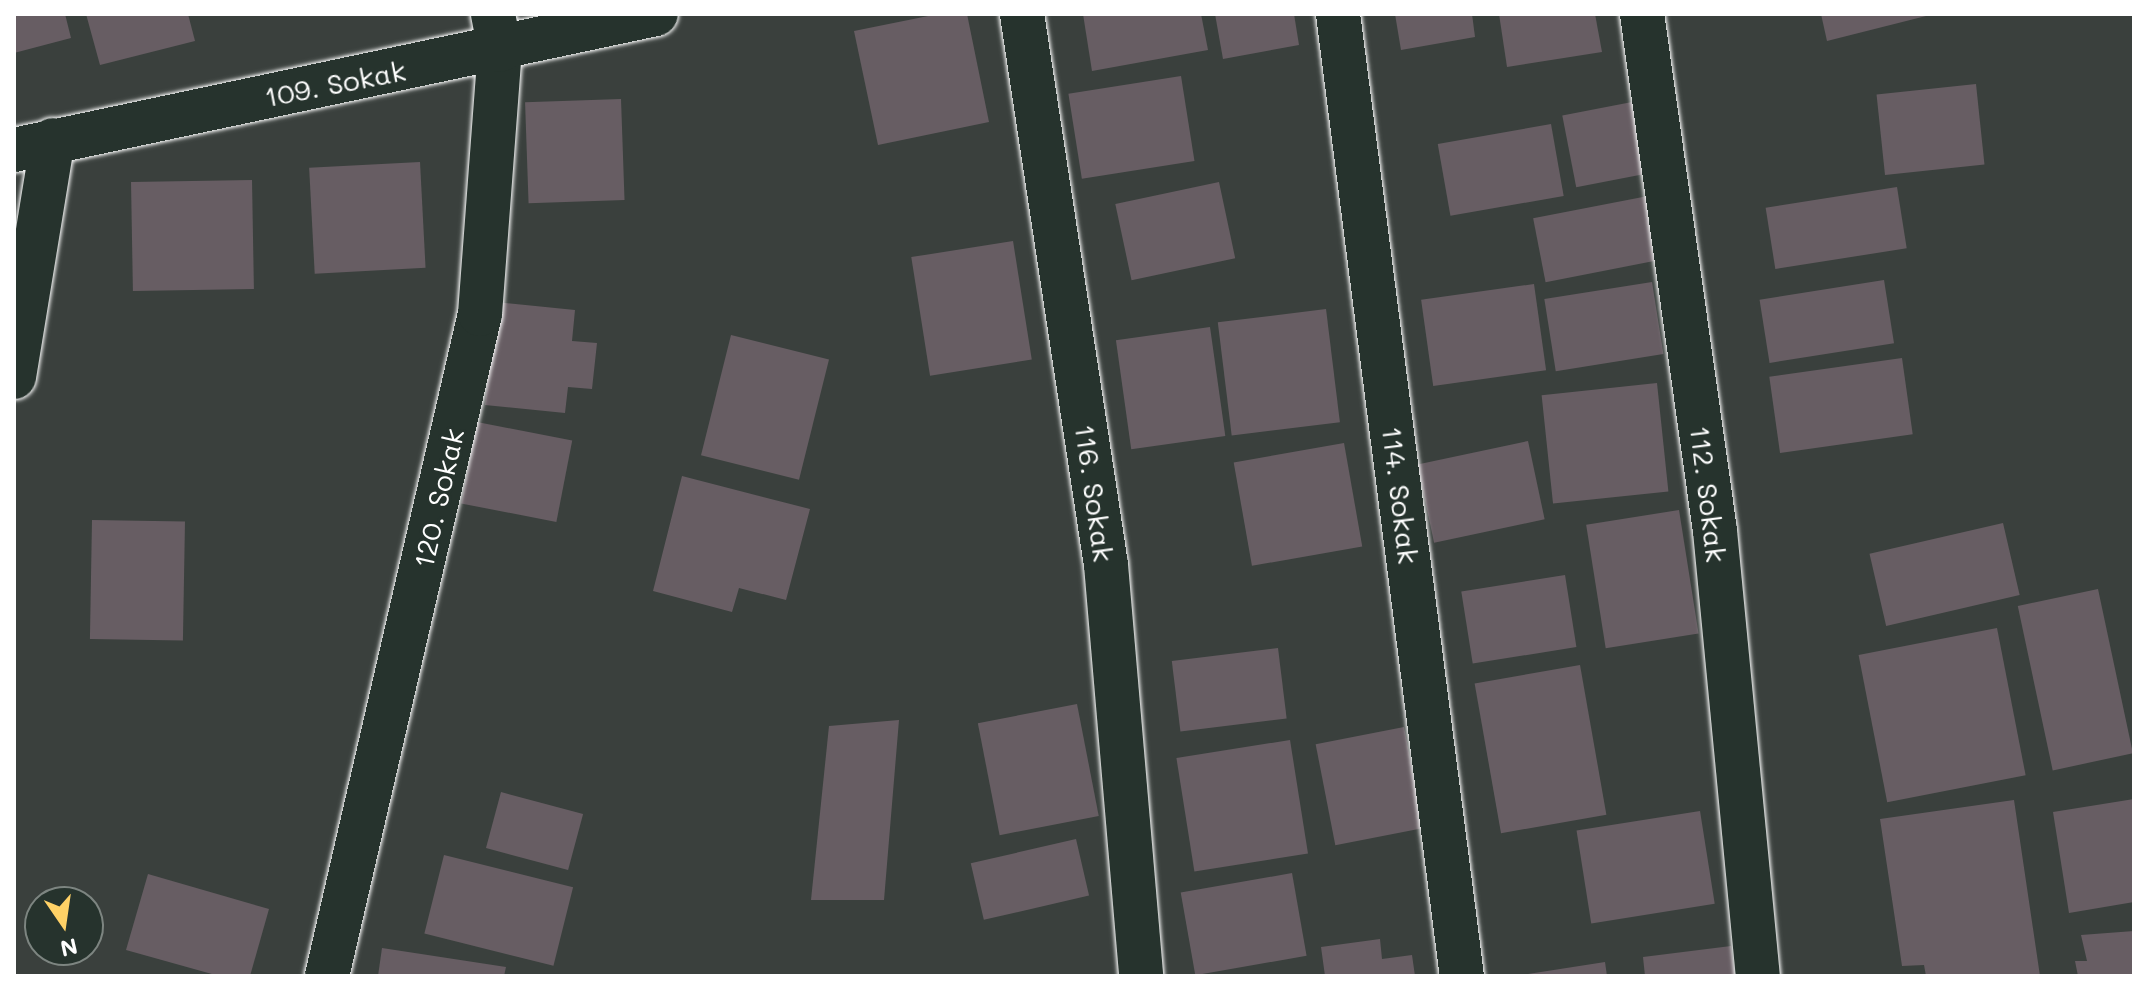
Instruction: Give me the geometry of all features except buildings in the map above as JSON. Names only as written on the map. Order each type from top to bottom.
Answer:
[{"type":"street","name":"109. Sokak","points":[[34,145],[496,32],[656,14]]},
{"type":"street","name":"116. Sokak","points":[[1022,14],[1106,565],[1141,976]]},
{"type":"street","name":"114. Sokak","points":[[1338,14],[1462,976]]},
{"type":"street","name":"112. Sokak","points":[[1642,14],[1715,531],[1758,976]]},
{"type":"street","name":"120. Sokak","points":[[327,976],[480,314],[496,32]]},
{"type":"street","points":[[14,377],[34,145]]}]
